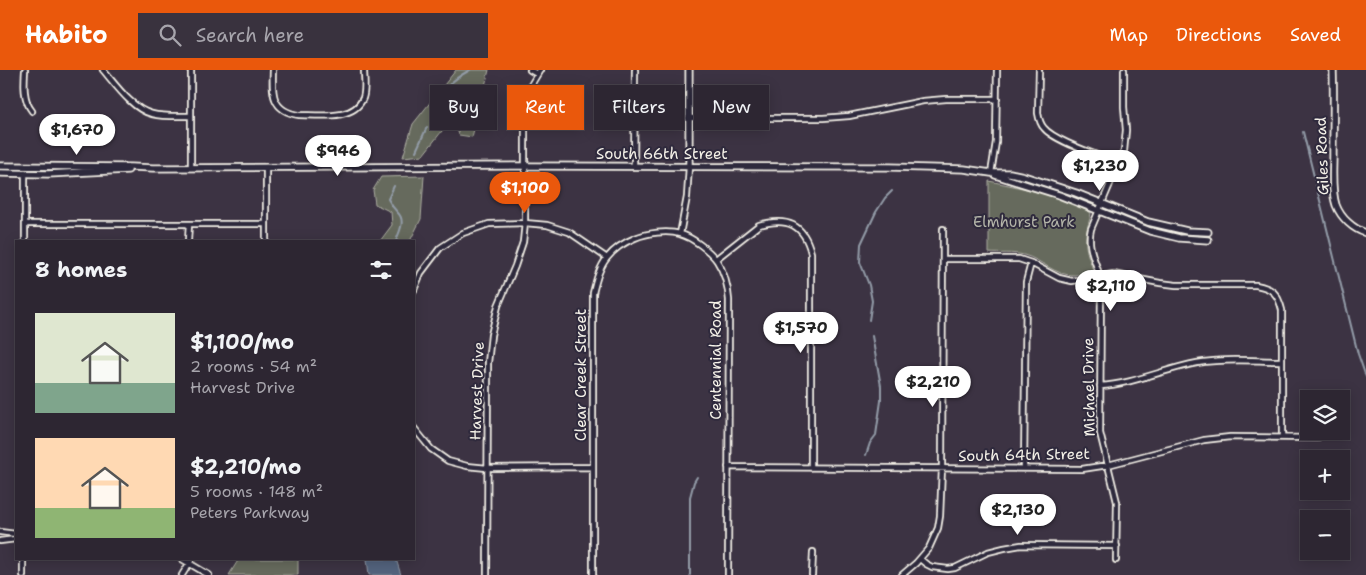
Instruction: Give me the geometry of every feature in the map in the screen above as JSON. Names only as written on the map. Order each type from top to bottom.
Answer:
[{"type":"street","points":[[25,70],[26,103],[32,111]]},
{"type":"street","points":[[103,70],[135,105],[144,112],[160,116],[191,116]]},
{"type":"street","points":[[191,168],[192,70]]},
{"type":"street","points":[[273,70],[272,90],[278,106],[291,114],[298,115],[343,115],[350,112],[359,104],[363,97],[364,70]]},
{"type":"street","name":"Harvest Drive","points":[[486,575],[488,363],[491,335],[498,306],[523,242],[525,95],[538,72],[530,70]]},
{"type":"street","points":[[634,166],[635,70]]},
{"type":"street","points":[[680,234],[687,198],[689,166],[689,70]]},
{"type":"street","points":[[991,173],[996,142],[997,70]]},
{"type":"street","points":[[1039,70],[1038,113],[1044,128],[1055,137],[1119,163]]},
{"type":"street","name":"Michael Drive","points":[[1116,560],[1118,502],[1100,433],[1100,275],[1091,253],[1090,239],[1092,229],[1124,150],[1126,130],[1124,70]]},
{"type":"street","name":"Giles Road","points":[[1333,70],[1332,173],[1336,205],[1351,225],[1364,232]]},
{"type":"street","points":[[688,118],[823,118],[849,116],[923,101],[997,99]]},
{"type":"street","name":"South 66th Street","points":[[0,166],[191,168],[689,166],[908,167],[964,170],[1010,173],[1024,176],[1059,186],[1159,226],[1187,231],[1208,232]]},
{"type":"street","points":[[24,166],[25,240]]},
{"type":"street","points":[[266,167],[266,240]]},
{"type":"street","name":"South 66th Street","points":[[0,173],[85,172],[153,168]]},
{"type":"street","name":"South 66th Street","points":[[991,173],[1059,195],[1150,231],[1179,238],[1208,240]]},
{"type":"street","points":[[716,259],[759,225],[767,223],[784,222],[792,224],[806,237],[811,253],[811,468]]},
{"type":"street","points":[[24,224],[266,224]]},
{"type":"street","points":[[188,240],[189,224]]},
{"type":"street","points":[[415,288],[421,273],[440,248],[463,233],[489,224],[547,225],[569,232],[607,258]]},
{"type":"street","points":[[902,575],[929,548],[938,528],[942,500],[943,229]]},
{"type":"street","name":"Clear Creek Street","points":[[592,575],[593,293],[597,276],[607,258],[616,249],[629,241],[644,234],[660,232],[680,234]]},
{"type":"street","name":"Centennial Road","points":[[680,234],[700,244],[716,259],[725,279],[729,300],[728,575]]},
{"type":"street","points":[[943,259],[1013,259],[1025,261],[1065,280],[1079,280],[1113,274],[1176,285],[1256,285],[1272,290],[1279,298],[1282,310],[1282,437]]},
{"type":"street","points":[[1024,468],[1026,282],[1031,263]]},
{"type":"street","points":[[1100,386],[1117,384],[1199,362],[1282,361]]},
{"type":"street","points":[[415,431],[430,449],[448,461],[467,466],[487,468],[593,467]]},
{"type":"street","name":"South 64th Street","points":[[728,467],[1082,469],[1108,465],[1204,440],[1230,437],[1300,438]]},
{"type":"street","points":[[0,532],[15,534]]},
{"type":"street","points":[[0,541],[15,539]]},
{"type":"street","points":[[920,559],[932,567],[948,569],[959,566],[988,552],[1021,545],[1117,546]]},
{"type":"street","points":[[812,575],[813,552]]},
{"type":"street","points":[[23,560],[23,575]]},
{"type":"street","points":[[182,575],[190,561],[209,575]]},
{"type":"green space","points":[[456,70],[489,70],[485,85],[444,85]]},
{"type":"green space","points":[[430,103],[430,130],[443,130],[423,155],[403,157],[413,124]]},
{"type":"green space","points":[[457,130],[474,130],[472,137],[459,135]]},
{"type":"green space","points":[[424,176],[421,219],[410,240],[381,240],[392,225],[391,212],[375,204],[373,190],[381,177]]},
{"type":"green space","name":"Elmhurst Park","points":[[989,181],[1028,189],[1067,201],[1091,213],[1086,243],[1093,270],[1067,275],[1024,255],[989,253]]},
{"type":"green space","points":[[238,560],[298,560],[298,575],[229,575]]},
{"type":"water","points":[[367,560],[396,560],[401,575],[369,575]]},
{"type":"waterway","points":[[449,85],[470,70]]},
{"type":"waterway","points":[[416,151],[427,127]]},
{"type":"waterway","points":[[1303,132],[1358,354],[1366,377]]},
{"type":"waterway","points":[[394,186],[388,199],[401,219],[401,227],[396,240]]},
{"type":"waterway","points":[[869,320],[872,301],[869,285],[860,262],[861,244],[876,212],[892,191]]},
{"type":"waterway","points":[[866,455],[870,443],[876,435],[881,401],[881,386],[872,336]]},
{"type":"waterway","points":[[690,575],[690,497],[697,477]]}]
